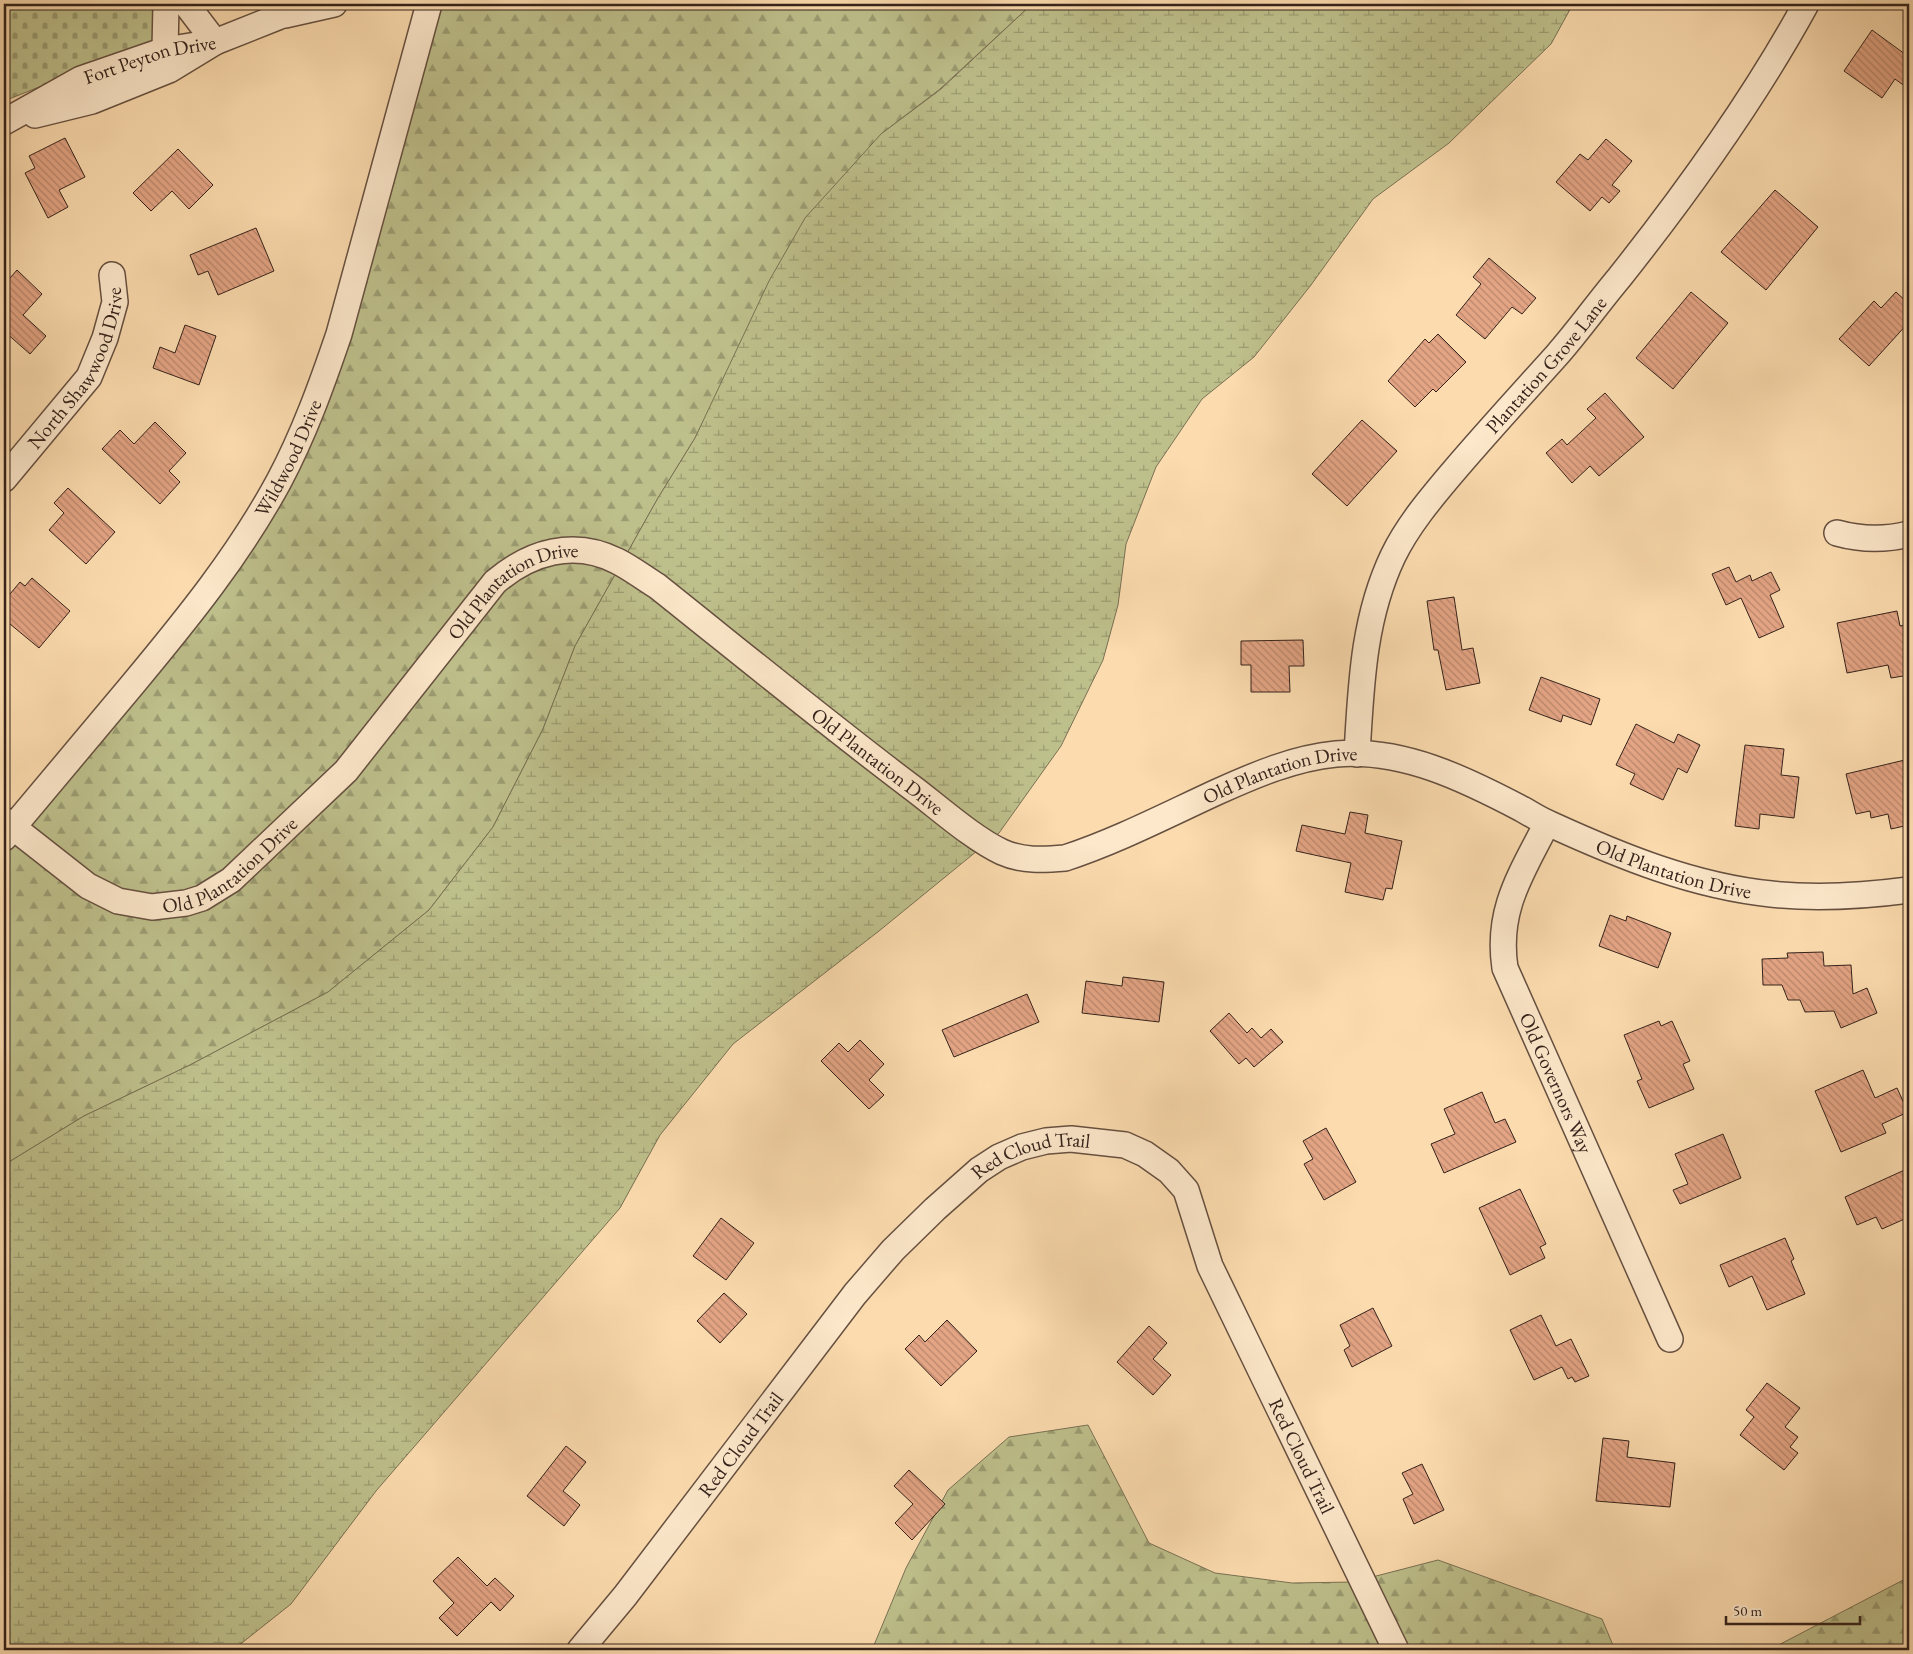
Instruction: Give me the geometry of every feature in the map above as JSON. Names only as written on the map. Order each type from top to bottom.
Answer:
[{"type":"street","points":[[165,50],[166,4]]},
{"type":"street","points":[[4,122],[92,101],[169,70],[215,42],[186,4]]},
{"type":"street","name":"Fort Peyton Drive","points":[[4,122],[81,79],[165,50],[215,42],[278,17],[300,4]]},
{"type":"street","points":[[278,17],[334,4]]},
{"type":"street","name":"Wildwood Drive","points":[[7,829],[170,641],[210,589],[248,534],[279,481],[302,433],[322,384],[339,334],[429,4]]},
{"type":"street","name":"Plantation Grove Lane","points":[[1357,754],[1362,673],[1367,633],[1378,594],[1393,556],[1408,531],[1435,494],[1500,417],[1558,354],[1647,242],[1716,150],[1760,84],[1806,4]]},
{"type":"street","name":"North Shawwood Drive","points":[[4,479],[89,377],[105,338],[115,302],[112,276]]},
{"type":"street","points":[[1837,533],[1867,539],[1890,538],[1909,534]]},
{"type":"street","name":"Old Plantation Drive","points":[[7,829],[88,886],[118,901],[135,905],[169,906],[186,903],[217,890],[231,880],[301,816],[346,772],[495,582],[512,566],[526,559],[562,550],[584,551],[605,556],[618,561],[657,586],[983,841],[1002,852],[1022,858],[1044,860],[1065,858],[1286,764],[1336,754],[1357,754],[1386,756],[1420,763],[1472,784],[1547,823],[1649,866],[1721,886],[1770,894],[1820,897],[1865,896],[1909,890]]},
{"type":"street","name":"Old Governors Way","points":[[1547,823],[1506,910],[1502,948],[1504,968],[1670,1339]]},
{"type":"street","name":"Red Cloud Trail","points":[[580,1650],[625,1596],[855,1294],[893,1250],[934,1209],[979,1170],[1000,1157],[1030,1145],[1071,1139],[1125,1146],[1145,1154],[1169,1171],[1186,1190],[1210,1266],[1396,1650]]},
{"type":"green space","points":[[4,4],[157,4],[157,40],[4,101]]},
{"type":"green space","points":[[440,4],[527,4],[540,8],[547,4],[1032,4],[940,89],[881,134],[729,371],[695,438],[658,498],[575,646],[543,729],[493,827],[429,910],[328,992],[190,1065],[84,1116],[4,1165],[4,852],[148,680],[257,538]]},
{"type":"green space","points":[[1032,4],[1573,4],[1551,44],[1449,143],[1373,199],[1311,285],[1254,357],[1202,399],[1156,467],[1126,544],[1118,605],[1103,660],[1061,746],[999,833],[879,931],[733,1044],[660,1135],[620,1208],[376,1491],[291,1604],[233,1650],[4,1650],[4,1165],[84,1116],[190,1065],[328,992],[429,910],[493,827],[543,729],[575,646],[658,498],[695,438],[769,281],[805,218],[881,134],[941,89]]},
{"type":"green space","points":[[1088,1425],[1149,1543],[1215,1573],[1292,1583],[1353,1582],[1438,1560],[1602,1619],[1615,1650],[872,1650],[906,1568],[948,1490],[1009,1437]]},
{"type":"green space","points":[[1909,1577],[1909,1650],[1769,1650]]},
{"type":"building","points":[[1872,30],[1909,57],[1909,89],[1895,79],[1882,98],[1844,71]]},
{"type":"building","points":[[65,138],[85,177],[59,190],[68,207],[48,218],[25,173],[35,168],[29,156]]},
{"type":"building","points":[[1606,139],[1632,161],[1612,185],[1620,191],[1609,203],[1602,197],[1590,211],[1556,182],[1580,154],[1588,160]]},
{"type":"building","points":[[178,149],[213,185],[189,209],[172,191],[151,211],[133,193]]},
{"type":"building","points":[[1775,190],[1818,227],[1766,290],[1721,252]]},
{"type":"building","points":[[256,228],[274,271],[218,295],[208,271],[198,275],[190,255]]},
{"type":"building","points":[[1489,258],[1536,298],[1522,314],[1512,307],[1485,339],[1456,315],[1481,284],[1473,277]]},
{"type":"building","points":[[17,270],[42,294],[23,315],[46,336],[30,354],[4,331],[4,285]]},
{"type":"building","points":[[1691,292],[1728,323],[1673,389],[1636,358]]},
{"type":"building","points":[[1896,292],[1909,304],[1909,322],[1869,366],[1839,339],[1874,301],[1881,308]]},
{"type":"building","points":[[185,325],[216,336],[199,385],[153,368],[160,347],[175,353]]},
{"type":"building","points":[[1438,334],[1466,362],[1436,392],[1433,389],[1415,407],[1388,381],[1425,339],[1429,343]]},
{"type":"building","points":[[1605,393],[1644,437],[1599,476],[1590,466],[1572,483],[1546,453],[1562,439],[1567,445],[1596,418],[1587,409]]},
{"type":"building","points":[[1362,420],[1397,451],[1347,506],[1312,474]]},
{"type":"building","points":[[155,422],[186,453],[169,471],[180,482],[160,504],[102,449],[120,430],[134,444]]},
{"type":"building","points":[[68,488],[115,532],[86,564],[49,530],[64,513],[54,503]]},
{"type":"building","points":[[1729,567],[1736,582],[1750,575],[1752,581],[1771,572],[1780,590],[1770,595],[1784,627],[1759,638],[1741,598],[1726,605],[1712,574]]},
{"type":"building","points":[[32,578],[70,611],[39,648],[4,619],[4,589],[10,594],[20,582],[25,586]]},
{"type":"building","points":[[1454,597],[1462,650],[1473,648],[1480,683],[1446,690],[1438,650],[1434,650],[1427,601]]},
{"type":"building","points":[[1897,611],[1900,626],[1909,624],[1909,675],[1891,678],[1888,665],[1847,673],[1837,623]]},
{"type":"building","points":[[1303,640],[1304,666],[1289,666],[1290,692],[1251,692],[1251,665],[1241,665],[1241,641]]},
{"type":"building","points":[[1541,677],[1600,699],[1591,725],[1563,715],[1561,722],[1529,710]]},
{"type":"building","points":[[1636,724],[1674,743],[1678,734],[1700,745],[1687,773],[1678,768],[1663,800],[1630,784],[1635,774],[1616,765]]},
{"type":"building","points":[[1745,745],[1784,749],[1781,775],[1799,777],[1794,818],[1760,814],[1759,829],[1735,826]]},
{"type":"building","points":[[1909,759],[1909,787],[1906,787],[1909,800],[1909,825],[1891,829],[1888,814],[1871,818],[1870,811],[1856,814],[1846,774]]},
{"type":"building","points":[[1350,812],[1368,815],[1365,833],[1402,841],[1392,889],[1386,888],[1383,900],[1345,892],[1351,863],[1296,851],[1302,825],[1345,834]]},
{"type":"building","points":[[1610,915],[1626,921],[1627,916],[1671,933],[1658,968],[1599,946]]},
{"type":"building","points":[[1823,952],[1824,966],[1851,965],[1853,994],[1867,988],[1877,1013],[1841,1028],[1834,1011],[1805,1012],[1800,1000],[1788,1000],[1782,985],[1763,985],[1762,959],[1788,958],[1787,953]]},
{"type":"building","points":[[1123,977],[1164,982],[1159,1022],[1082,1013],[1086,981],[1122,986]]},
{"type":"building","points":[[1027,994],[1039,1022],[954,1057],[942,1030]]},
{"type":"building","points":[[1229,1013],[1247,1033],[1252,1028],[1261,1038],[1271,1029],[1283,1042],[1254,1067],[1246,1058],[1239,1064],[1210,1031]]},
{"type":"building","points":[[1659,1021],[1661,1026],[1672,1021],[1690,1061],[1683,1064],[1694,1089],[1649,1108],[1637,1081],[1642,1079],[1624,1035]]},
{"type":"building","points":[[860,1040],[884,1064],[869,1080],[884,1095],[869,1109],[821,1061],[839,1043],[848,1052]]},
{"type":"building","points":[[1863,1070],[1875,1098],[1897,1088],[1908,1112],[1882,1124],[1886,1133],[1841,1152],[1815,1091]]},
{"type":"building","points":[[1482,1092],[1495,1123],[1505,1119],[1516,1142],[1444,1173],[1431,1144],[1455,1134],[1444,1109]]},
{"type":"building","points":[[1326,1128],[1356,1182],[1324,1200],[1304,1164],[1313,1159],[1303,1141]]},
{"type":"building","points":[[1723,1134],[1741,1178],[1680,1204],[1673,1190],[1688,1184],[1675,1154]]},
{"type":"building","points":[[1909,1168],[1909,1217],[1882,1229],[1876,1217],[1857,1225],[1845,1197]]},
{"type":"building","points":[[1520,1189],[1546,1244],[1540,1247],[1545,1258],[1510,1275],[1479,1208]]},
{"type":"building","points":[[721,1218],[754,1243],[726,1280],[693,1256]]},
{"type":"building","points":[[1785,1238],[1794,1259],[1791,1261],[1805,1294],[1767,1310],[1752,1276],[1729,1287],[1720,1265]]},
{"type":"building","points":[[724,1293],[747,1314],[720,1343],[697,1321]]},
{"type":"building","points":[[1373,1308],[1392,1346],[1352,1367],[1344,1350],[1350,1346],[1340,1325]]},
{"type":"building","points":[[1541,1315],[1556,1346],[1571,1339],[1589,1376],[1575,1382],[1572,1377],[1568,1379],[1562,1367],[1534,1380],[1510,1330]]},
{"type":"building","points":[[947,1320],[977,1351],[941,1386],[905,1349],[919,1335],[925,1342]]},
{"type":"building","points":[[1149,1326],[1167,1343],[1153,1359],[1171,1375],[1153,1395],[1117,1362]]},
{"type":"building","points":[[1767,1383],[1800,1408],[1785,1427],[1798,1437],[1790,1447],[1798,1453],[1784,1470],[1740,1435],[1754,1417],[1746,1410]]},
{"type":"building","points":[[1603,1438],[1629,1441],[1627,1457],[1675,1463],[1670,1507],[1596,1501]]},
{"type":"building","points":[[566,1446],[586,1462],[563,1491],[580,1505],[564,1526],[527,1496]]},
{"type":"building","points":[[1422,1464],[1444,1510],[1414,1524],[1403,1499],[1413,1494],[1402,1473]]},
{"type":"building","points":[[909,1470],[945,1504],[912,1540],[895,1523],[913,1504],[894,1486]]},
{"type":"building","points":[[458,1557],[487,1586],[495,1578],[514,1596],[500,1611],[491,1602],[457,1636],[439,1618],[454,1603],[433,1581]]}]
